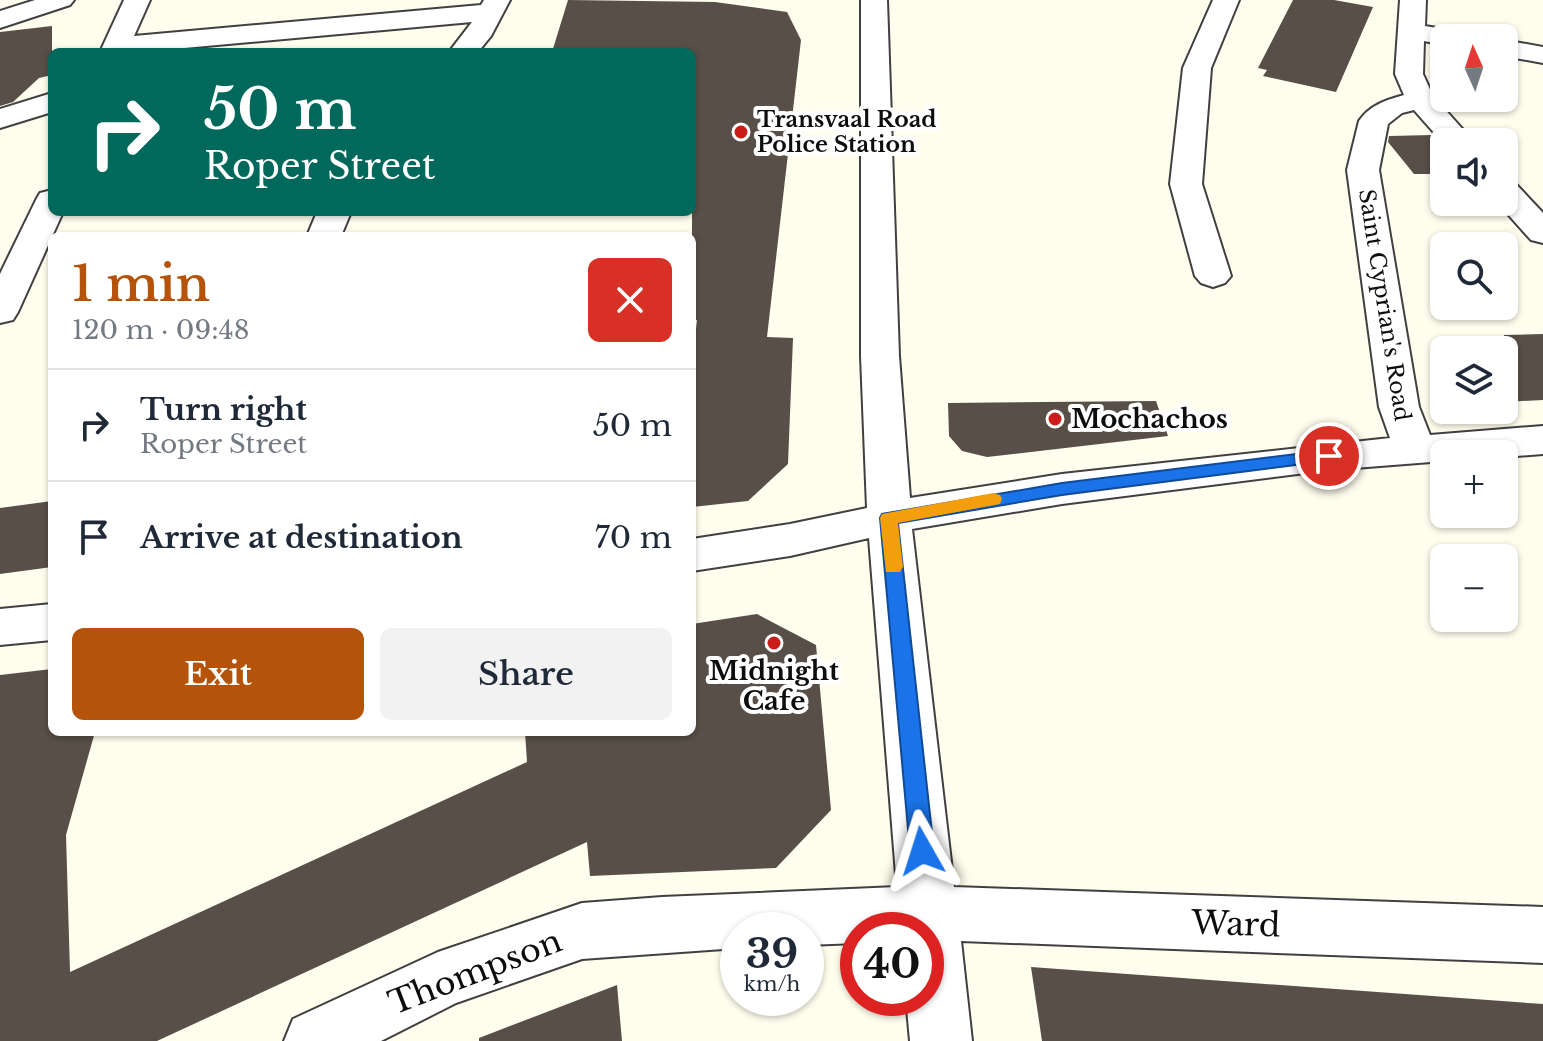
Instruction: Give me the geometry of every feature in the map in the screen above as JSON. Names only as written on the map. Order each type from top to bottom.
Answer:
[{"type":"street","points":[[0,20],[61,0]]},
{"type":"street","points":[[115,48],[137,0]]},
{"type":"street","points":[[1213,276],[1186,184],[1197,68],[1226,0]]},
{"type":"street","points":[[1413,0],[1409,74],[1420,99],[1446,128]]},
{"type":"street","points":[[866,2],[889,518],[928,912]]},
{"type":"street","points":[[124,48],[495,6]]},
{"type":"street","points":[[467,48],[478,36],[495,6]]},
{"type":"street","points":[[1410,31],[1430,34]]},
{"type":"street","points":[[1518,51],[1543,55]]},
{"type":"street","name":"Saint Cyprian's Road","points":[[1415,450],[1403,423],[1398,399],[1363,170],[1374,121],[1392,107],[1420,99]]},
{"type":"street","points":[[0,119],[48,103]]},
{"type":"street","points":[[1518,205],[1543,233]]},
{"type":"street","points":[[0,312],[48,209]]},
{"type":"street","points":[[696,554],[790,540],[956,505],[1124,481],[1329,456],[1543,440]]},
{"type":"street","points":[[0,627],[48,622]]},
{"type":"street","name":"Ward","points":[[944,914],[1543,935]]},
{"type":"street","name":"Thompson","points":[[315,1041],[495,958],[582,931],[840,915]]},
{"type":"street","points":[[938,1016],[941,1041]]},
{"type":"building","name":"Transvaal Road Police Station","points":[[568,0],[715,2],[787,12],[801,40],[767,337],[793,338],[788,464],[748,501],[696,507],[696,232],[692,232],[692,216],[696,216],[696,48],[553,48]]},
{"type":"building","points":[[1293,0],[1334,0],[1373,7],[1336,92],[1263,76],[1267,70],[1258,68]]},
{"type":"building","points":[[52,26],[48,76],[39,78],[13,102],[0,106],[0,32]]},
{"type":"building","points":[[1430,135],[1430,174],[1414,174],[1388,142],[1389,136]]},
{"type":"building","points":[[1543,334],[1543,400],[1518,401],[1518,336],[1504,335]]},
{"type":"building","name":"Mochachos","points":[[1156,401],[1168,436],[987,457],[962,451],[949,436],[948,403]]},
{"type":"building","points":[[48,502],[48,568],[0,574],[0,508]]},
{"type":"building","points":[[757,614],[816,645],[831,810],[776,868],[590,876],[587,842],[157,1041],[0,1041],[0,675],[48,669],[48,736],[94,736],[66,835],[70,972],[527,762],[525,736],[696,736],[696,623]]},
{"type":"building","points":[[1031,967],[1543,1004],[1543,1041],[1042,1041]]},
{"type":"building","points":[[617,985],[622,1041],[479,1041],[479,1038]]},
{"type":"slow traffic","points":[[893,567],[889,518],[993,499]]},
{"type":"place","name":"Transvaal Road Police Station","points":[[741,132]]},
{"type":"place","name":"Mochachos","points":[[1055,419]]},
{"type":"place","name":"Midnight Cafe","points":[[774,643]]},
{"type":"route","points":[[922,851],[889,518],[1062,489],[1329,456]]}]
